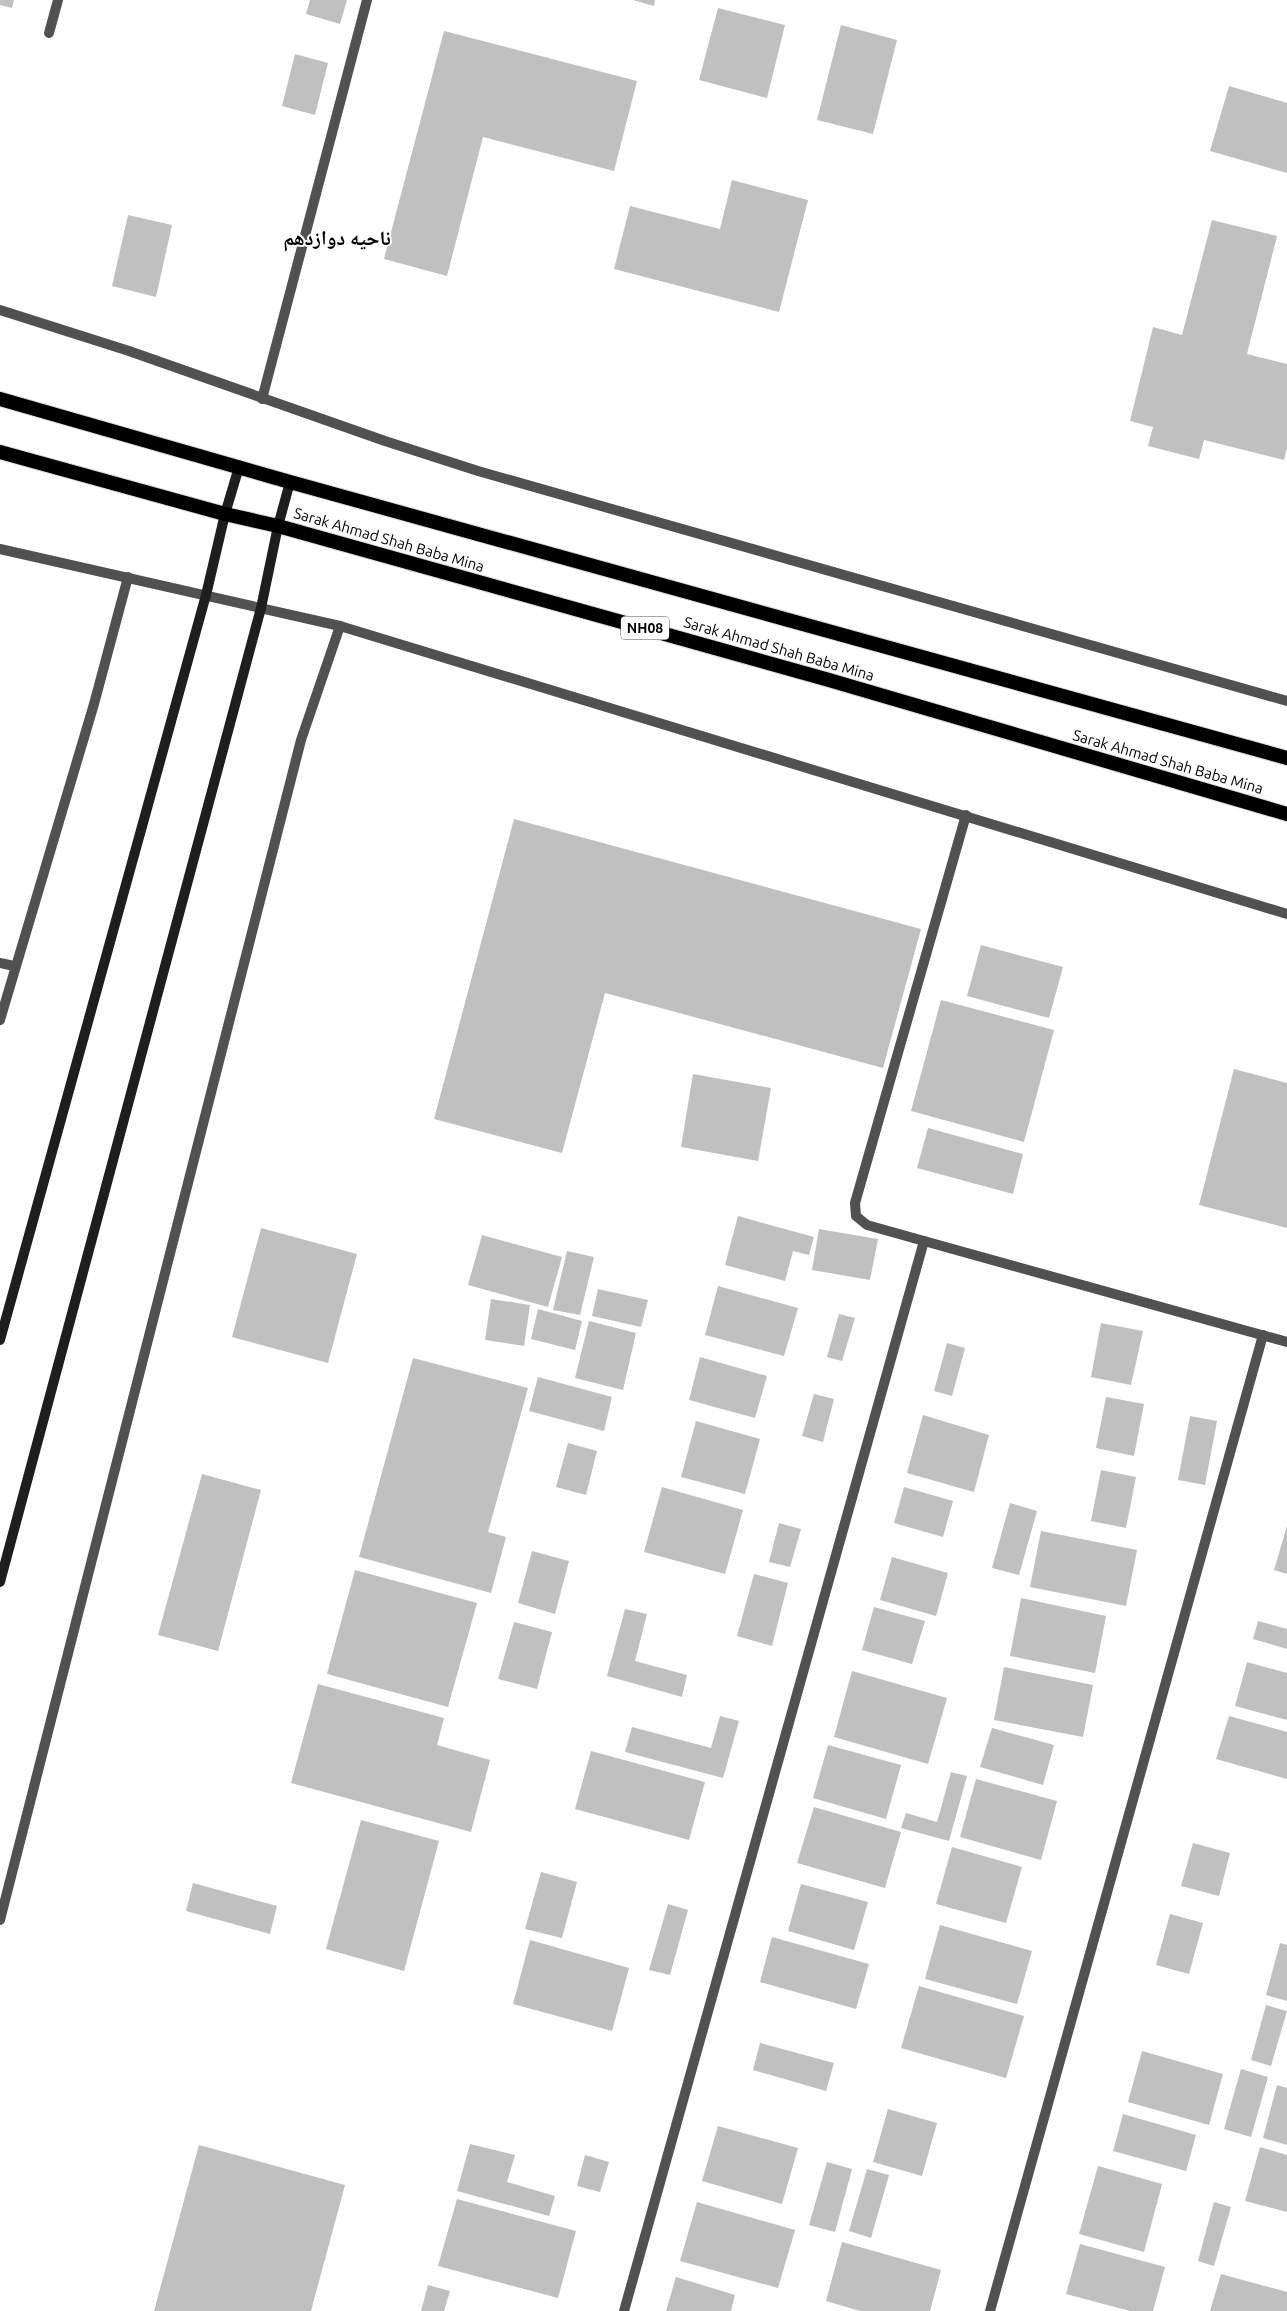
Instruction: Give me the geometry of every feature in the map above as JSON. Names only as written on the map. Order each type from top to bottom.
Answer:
[{"type":"highway","points":[[0,399],[290,482],[1287,758]]},
{"type":"highway","name":"Sarak Ahmad Shah Baba Mina","points":[[0,452],[225,514],[278,526],[829,680],[1287,814]]},
{"type":"main road","points":[[0,1340],[206,594],[225,514],[239,467]]},
{"type":"main road","points":[[0,1582],[261,608],[278,526],[290,482]]},
{"type":"street","points":[[49,33],[58,0]]},
{"type":"street","points":[[262,399],[368,0]]},
{"type":"street","points":[[0,310],[129,351],[262,399],[478,471],[1287,701]]},
{"type":"street","points":[[0,549],[206,594],[340,626],[966,814],[1287,914]]},
{"type":"street","points":[[0,1020],[14,966],[94,704],[128,577]]},
{"type":"street","points":[[0,1920],[301,740],[340,626]]},
{"type":"street","points":[[966,814],[855,1202],[856,1216],[867,1225],[924,1242],[1287,1342]]},
{"type":"street","points":[[0,964],[14,966]]},
{"type":"street","points":[[624,2311],[924,1242]]},
{"type":"street","points":[[990,2311],[1263,1335]]},
{"type":"building","points":[[0,0],[14,0],[12,8],[0,5]]},
{"type":"building","points":[[310,0],[347,0],[340,24],[306,14]]},
{"type":"building","points":[[633,0],[655,0],[654,6]]},
{"type":"building","points":[[718,8],[785,25],[767,98],[699,80]]},
{"type":"building","points":[[841,25],[897,40],[873,134],[817,120]]},
{"type":"building","points":[[444,31],[637,81],[614,171],[483,137],[447,276],[384,259]]},
{"type":"building","points":[[295,54],[328,63],[315,115],[282,106]]},
{"type":"building","points":[[1229,86],[1287,103],[1287,173],[1210,151]]},
{"type":"building","points":[[732,180],[808,200],[779,312],[614,269],[630,206],[720,229]]},
{"type":"building","points":[[128,215],[172,225],[156,297],[112,286]]},
{"type":"building","points":[[1212,220],[1277,236],[1247,354],[1287,364],[1287,448],[1284,460],[1204,440],[1199,459],[1148,446],[1153,427],[1130,421],[1153,327],[1182,335]]},
{"type":"building","points":[[514,819],[921,929],[883,1068],[605,993],[562,1153],[434,1119]]},
{"type":"building","points":[[981,945],[1063,967],[1049,1018],[967,996]]},
{"type":"building","points":[[941,1000],[1054,1030],[1024,1142],[911,1111]]},
{"type":"building","points":[[1234,1069],[1287,1083],[1287,1228],[1199,1205]]},
{"type":"building","points":[[693,1074],[771,1088],[758,1161],[681,1147]]},
{"type":"building","points":[[928,1128],[1023,1154],[1013,1194],[917,1168]]},
{"type":"building","points":[[738,1216],[814,1237],[809,1255],[793,1251],[785,1281],[725,1265]]},
{"type":"building","points":[[261,1228],[357,1254],[328,1363],[232,1337]]},
{"type":"building","points":[[819,1229],[878,1239],[870,1280],[812,1270]]},
{"type":"building","points":[[482,1235],[562,1257],[548,1307],[468,1285]]},
{"type":"building","points":[[567,1251],[594,1257],[580,1315],[553,1310]]},
{"type":"building","points":[[718,1286],[798,1308],[784,1356],[705,1335]]},
{"type":"building","points":[[598,1289],[648,1300],[641,1327],[592,1316]]},
{"type":"building","points":[[491,1299],[530,1305],[524,1346],[485,1340]]},
{"type":"building","points":[[538,1309],[582,1321],[575,1350],[531,1339]]},
{"type":"building","points":[[839,1314],[855,1318],[842,1361],[827,1357]]},
{"type":"building","points":[[589,1321],[636,1333],[623,1390],[575,1378]]},
{"type":"building","points":[[1101,1323],[1143,1331],[1131,1385],[1091,1377]]},
{"type":"building","points":[[947,1343],[965,1348],[952,1396],[934,1391]]},
{"type":"building","points":[[700,1357],[767,1376],[755,1418],[689,1400]]},
{"type":"building","points":[[413,1358],[528,1388],[488,1532],[506,1537],[491,1593],[359,1557]]},
{"type":"building","points":[[538,1377],[612,1397],[604,1431],[529,1411]]},
{"type":"building","points":[[814,1394],[834,1399],[823,1442],[802,1436]]},
{"type":"building","points":[[1106,1397],[1144,1404],[1134,1456],[1096,1448]]},
{"type":"building","points":[[923,1415],[989,1435],[974,1492],[907,1473]]},
{"type":"building","points":[[1190,1416],[1217,1421],[1205,1485],[1178,1480]]},
{"type":"building","points":[[696,1421],[760,1439],[745,1494],[681,1477]]},
{"type":"building","points":[[568,1443],[597,1451],[586,1495],[556,1487]]},
{"type":"building","points":[[1101,1470],[1136,1477],[1126,1528],[1091,1521]]},
{"type":"building","points":[[202,1474],[261,1490],[218,1651],[158,1635]]},
{"type":"building","points":[[662,1487],[743,1510],[725,1574],[644,1552]]},
{"type":"building","points":[[904,1487],[953,1501],[943,1537],[894,1523]]},
{"type":"building","points":[[1010,1503],[1037,1511],[1019,1575],[992,1568]]},
{"type":"building","points":[[779,1523],[801,1529],[790,1567],[769,1562]]},
{"type":"building","points":[[1287,1526],[1287,1574],[1274,1570]]},
{"type":"building","points":[[1041,1531],[1137,1550],[1126,1606],[1030,1587]]},
{"type":"building","points":[[532,1551],[569,1561],[555,1614],[518,1603]]},
{"type":"building","points":[[892,1557],[948,1573],[936,1616],[880,1600]]},
{"type":"building","points":[[355,1570],[477,1603],[448,1707],[327,1674]]},
{"type":"building","points":[[754,1574],[788,1583],[772,1646],[737,1636]]},
{"type":"building","points":[[1021,1598],[1106,1616],[1095,1673],[1010,1656]]},
{"type":"building","points":[[874,1607],[925,1621],[912,1664],[862,1650]]},
{"type":"building","points":[[625,1609],[647,1614],[635,1661],[687,1675],[682,1697],[607,1676]]},
{"type":"building","points":[[1258,1621],[1287,1629],[1287,1649],[1253,1639]]},
{"type":"building","points":[[514,1622],[552,1632],[537,1689],[498,1679]]},
{"type":"building","points":[[1247,1662],[1287,1673],[1287,1720],[1235,1706]]},
{"type":"building","points":[[1004,1667],[1093,1685],[1083,1737],[994,1720]]},
{"type":"building","points":[[852,1671],[947,1698],[928,1764],[834,1737]]},
{"type":"building","points":[[318,1684],[444,1718],[437,1745],[490,1760],[471,1832],[291,1783]]},
{"type":"building","points":[[720,1716],[739,1721],[723,1778],[625,1752],[632,1727],[711,1748]]},
{"type":"building","points":[[1229,1716],[1287,1732],[1287,1779],[1216,1759]]},
{"type":"building","points":[[992,1728],[1054,1745],[1043,1785],[980,1767]]},
{"type":"building","points":[[828,1745],[901,1765],[886,1819],[813,1798]]},
{"type":"building","points":[[591,1751],[705,1782],[689,1840],[575,1809]]},
{"type":"building","points":[[951,1772],[967,1776],[949,1841],[901,1828],[906,1813],[937,1822]]},
{"type":"building","points":[[976,1779],[1057,1801],[1041,1860],[960,1837]]},
{"type":"building","points":[[814,1807],[901,1832],[885,1888],[797,1863]]},
{"type":"building","points":[[361,1820],[439,1841],[404,1971],[326,1949]]},
{"type":"building","points":[[1193,1843],[1230,1853],[1219,1896],[1181,1886]]},
{"type":"building","points":[[952,1847],[1022,1867],[1006,1923],[936,1904]]},
{"type":"building","points":[[541,1872],[577,1882],[562,1938],[525,1929]]},
{"type":"building","points":[[193,1883],[277,1906],[270,1934],[186,1911]]},
{"type":"building","points":[[801,1884],[868,1902],[854,1950],[788,1931]]},
{"type":"building","points":[[668,1904],[688,1910],[670,1975],[649,1970]]},
{"type":"building","points":[[1170,1914],[1203,1923],[1189,1974],[1156,1965]]},
{"type":"building","points":[[940,1925],[1032,1951],[1017,2004],[925,1979]]},
{"type":"building","points":[[772,1937],[869,1964],[856,2009],[760,1982]]},
{"type":"building","points":[[530,1940],[629,1968],[612,2031],[513,2004]]},
{"type":"building","points":[[1280,1943],[1287,1945],[1287,2001],[1266,1995]]},
{"type":"building","points":[[919,1986],[1024,2016],[1006,2078],[901,2048]]},
{"type":"building","points":[[1266,2005],[1287,2011],[1271,2066],[1251,2060]]},
{"type":"building","points":[[760,2043],[834,2063],[826,2091],[753,2070]]},
{"type":"building","points":[[1142,2051],[1223,2074],[1209,2125],[1128,2102]]},
{"type":"building","points":[[1241,2069],[1268,2077],[1251,2137],[1224,2129]]},
{"type":"building","points":[[1277,2085],[1287,2088],[1287,2145],[1263,2138]]},
{"type":"building","points":[[888,2109],[937,2123],[922,2176],[873,2162]]},
{"type":"building","points":[[1123,2114],[1196,2135],[1186,2171],[1113,2151]]},
{"type":"building","points":[[718,2126],[798,2148],[782,2204],[702,2181]]},
{"type":"building","points":[[470,2144],[515,2155],[507,2182],[555,2196],[549,2216],[457,2191]]},
{"type":"building","points":[[199,2145],[345,2185],[311,2311],[154,2311]]},
{"type":"building","points":[[1260,2147],[1287,2155],[1287,2212],[1245,2201]]},
{"type":"building","points":[[585,2155],[609,2162],[600,2192],[577,2186]]},
{"type":"building","points":[[827,2162],[852,2169],[835,2232],[809,2225]]},
{"type":"building","points":[[1098,2166],[1162,2184],[1144,2252],[1079,2234]]},
{"type":"building","points":[[867,2169],[889,2175],[871,2238],[849,2231]]},
{"type":"building","points":[[457,2199],[576,2231],[558,2298],[438,2266]]},
{"type":"building","points":[[697,2202],[795,2230],[778,2288],[680,2261]]},
{"type":"building","points":[[1214,2202],[1231,2207],[1214,2266],[1198,2261]]},
{"type":"building","points":[[842,2242],[941,2270],[930,2311],[860,2311],[826,2301]]},
{"type":"building","points":[[1080,2244],[1165,2267],[1153,2311],[1130,2311],[1066,2294]]},
{"type":"building","points":[[1221,2274],[1287,2292],[1287,2311],[1210,2311]]},
{"type":"building","points":[[676,2277],[735,2295],[731,2311],[666,2311]]},
{"type":"building","points":[[428,2285],[450,2291],[444,2311],[421,2311]]},
{"type":"district","name":"ناحیه دوازدهم","points":[[337,238]]}]
